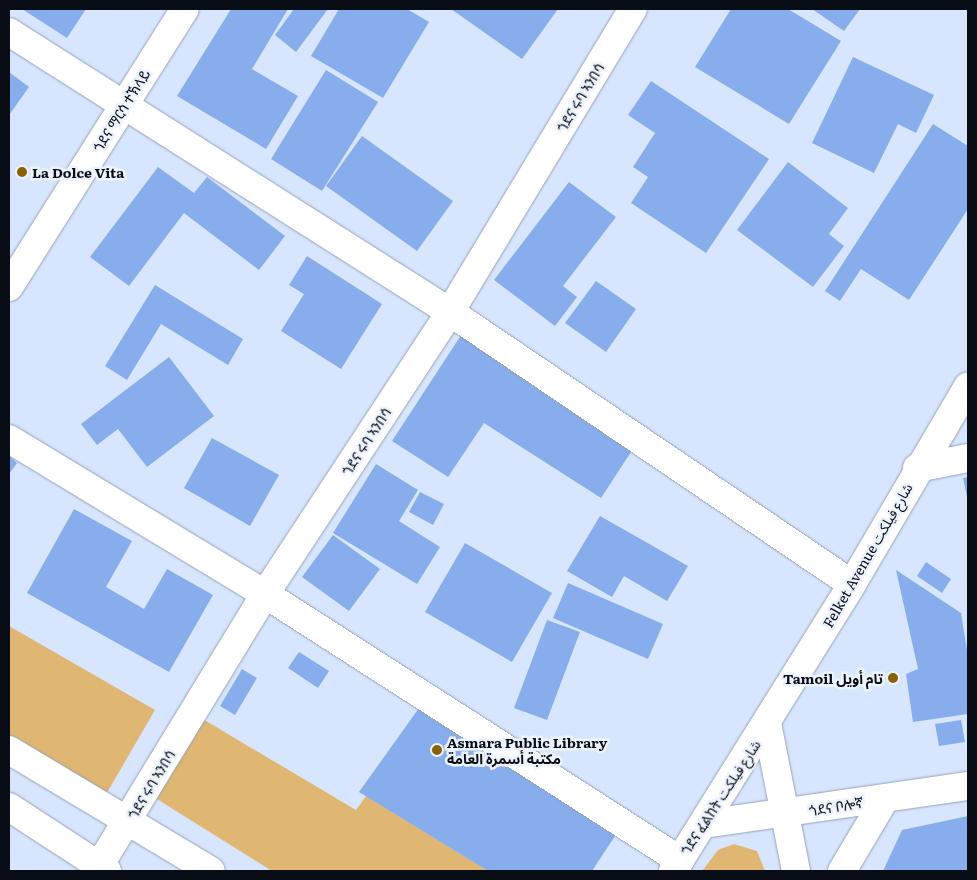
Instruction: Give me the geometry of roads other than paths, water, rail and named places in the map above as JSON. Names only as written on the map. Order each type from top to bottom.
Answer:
[{"type":"street","name":"ጎደና ማርሳ ተኽላይ","points":[[9,287],[185,9]]},
{"type":"street","name":"ጎደና ሩባ ኣንበሳ","points":[[101,870],[265,594],[450,312],[633,9]]},
{"type":"street","points":[[9,32],[450,312],[852,584]]},
{"type":"street","name":"Felket Avenue شارع فيلكت","points":[[767,724],[852,584],[917,468],[968,386]]},
{"type":"street","points":[[9,439],[265,594],[677,866]]},
{"type":"street","points":[[917,468],[968,458]]},
{"type":"street","points":[[767,724],[796,871]]},
{"type":"street","name":"ጎደና ፈልከት شارع فيلكت","points":[[677,866],[767,724]]},
{"type":"street","points":[[9,750],[212,871]]},
{"type":"street","name":"ጎደና ቦሎኛ","points":[[704,824],[968,786]]},
{"type":"street","points":[[842,871],[885,799]]},
{"type":"street","points":[[9,807],[101,870]]},
{"type":"place","name":"La Dolce Vita","points":[[22,172]]},
{"type":"place","name":"Tamoil تام أويل","points":[[893,678]]},
{"type":"place","name":"Asmara Public Library مكتبة أسمرة العامة","points":[[437,750]]}]
